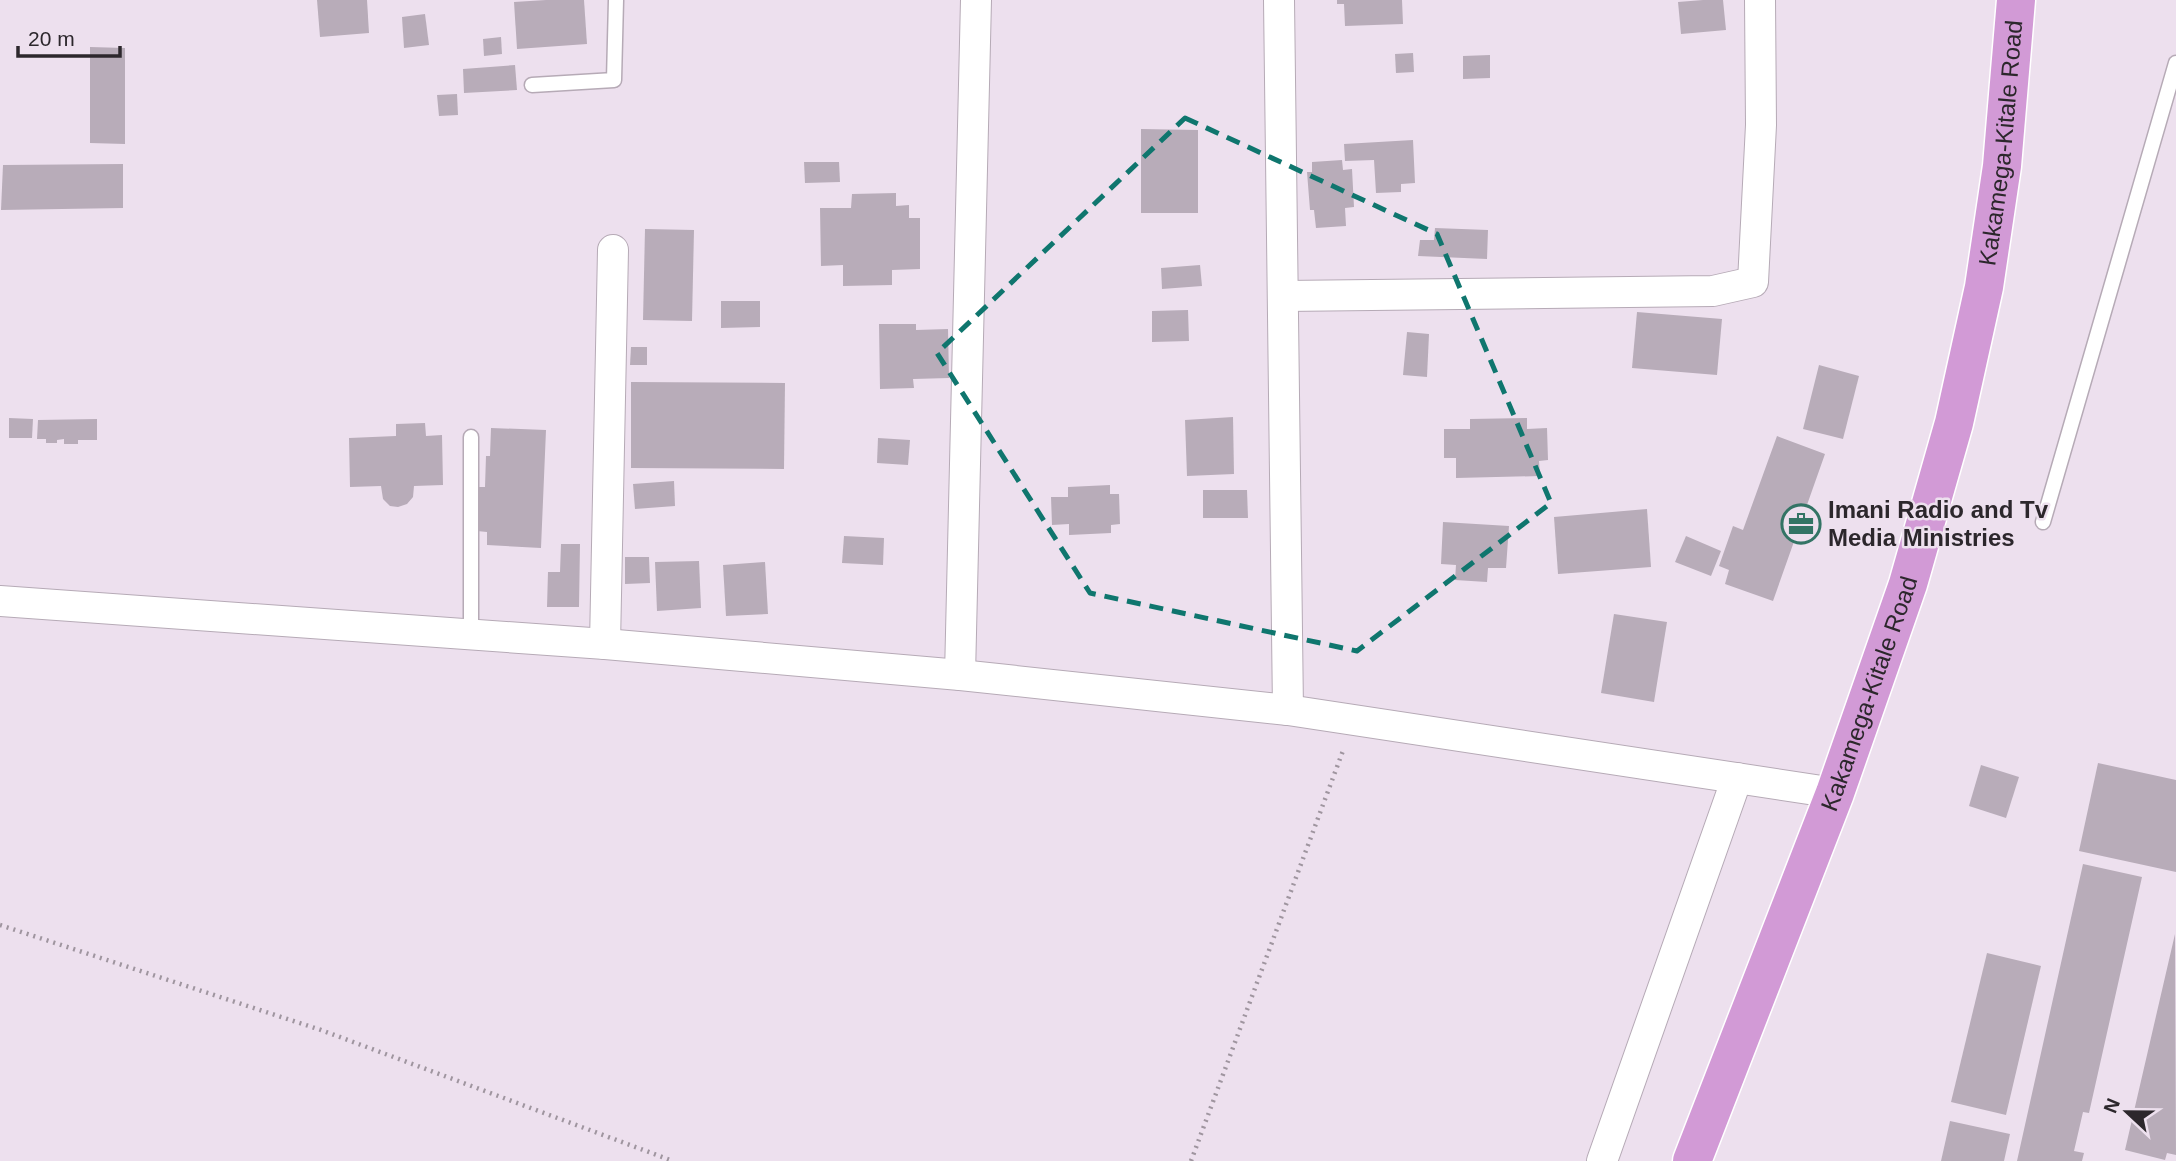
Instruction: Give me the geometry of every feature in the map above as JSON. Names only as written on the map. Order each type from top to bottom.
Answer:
[{"type":"highway","name":"Kakamega-Kitale Road","points":[[1692,1161],[1835,793],[1908,584],[1954,423],[1984,287],[2002,166],[2016,0]]},
{"type":"street","points":[[960,676],[976,0]]},
{"type":"street","points":[[1279,0],[1288,710]]},
{"type":"street","points":[[1284,296],[1713,291],[1753,282],[1761,125],[1760,0]]},
{"type":"street","points":[[606,644],[613,250]]},
{"type":"street","points":[[0,601],[606,644],[960,676],[1288,710],[1835,793]]},
{"type":"street","points":[[1602,1161],[1737,778]]},
{"type":"lane","points":[[532,85],[614,80],[616,0]]},
{"type":"lane","points":[[2043,522],[2176,64]]},
{"type":"lane","points":[[471,437],[471,634]]},
{"type":"path","points":[[1191,1161],[1354,720]]},
{"type":"path","points":[[0,925],[321,1030],[673,1161]]},
{"type":"highlighted area","points":[[1185,118],[1437,234],[1551,503],[1357,651],[1090,593],[937,353]]},
{"type":"building","points":[[317,0],[367,0],[369,33],[320,37]]},
{"type":"building","points":[[584,0],[587,44],[517,49],[514,2]]},
{"type":"building","points":[[1337,0],[1402,0],[1403,24],[1345,26],[1344,4],[1337,4]]},
{"type":"building","points":[[1723,0],[1726,30],[1681,34],[1678,2]]},
{"type":"building","points":[[425,14],[429,45],[404,48],[402,17]]},
{"type":"building","points":[[501,37],[502,54],[484,56],[483,39]]},
{"type":"building","points":[[90,47],[125,48],[125,144],[90,143]]},
{"type":"building","points":[[1413,53],[1414,72],[1396,73],[1395,54]]},
{"type":"building","points":[[1490,55],[1490,78],[1463,79],[1463,56]]},
{"type":"building","points":[[515,65],[517,90],[464,93],[463,69]]},
{"type":"building","points":[[457,94],[458,115],[439,116],[437,95]]},
{"type":"building","points":[[1141,129],[1198,130],[1198,213],[1141,213]]},
{"type":"building","points":[[1413,140],[1415,183],[1401,184],[1401,192],[1376,193],[1374,160],[1345,161],[1344,144]]},
{"type":"building","points":[[1342,160],[1343,170],[1352,169],[1354,207],[1345,208],[1346,226],[1316,228],[1314,210],[1310,210],[1307,172],[1312,172],[1312,162]]},
{"type":"building","points":[[804,162],[839,162],[840,182],[805,183]]},
{"type":"building","points":[[123,164],[123,208],[1,210],[3,165]]},
{"type":"building","points":[[896,193],[896,206],[909,205],[909,218],[920,218],[920,269],[892,270],[892,285],[843,286],[843,265],[821,266],[820,208],[851,208],[852,194]]},
{"type":"building","points":[[1435,228],[1488,230],[1487,259],[1418,256],[1420,240],[1434,240]]},
{"type":"building","points":[[645,229],[694,230],[692,321],[643,320]]},
{"type":"building","points":[[1200,265],[1202,286],[1162,289],[1161,268]]},
{"type":"building","points":[[721,301],[760,301],[760,327],[721,328]]},
{"type":"building","points":[[1188,310],[1189,341],[1152,342],[1152,311]]},
{"type":"building","points":[[1637,312],[1722,319],[1717,375],[1632,368]]},
{"type":"building","points":[[879,324],[916,324],[916,330],[948,329],[949,378],[913,379],[914,388],[880,389]]},
{"type":"building","points":[[1407,332],[1429,334],[1427,377],[1403,375]]},
{"type":"building","points":[[631,347],[647,347],[647,365],[630,365]]},
{"type":"building","points":[[1819,365],[1859,376],[1843,439],[1803,429]]},
{"type":"building","points":[[631,382],[785,383],[784,469],[631,468]]},
{"type":"building","points":[[1233,417],[1234,474],[1187,476],[1185,420]]},
{"type":"building","points":[[9,418],[33,419],[32,438],[9,438]]},
{"type":"building","points":[[1527,418],[1527,429],[1547,428],[1548,460],[1539,461],[1540,476],[1456,478],[1456,458],[1444,458],[1444,429],[1470,429],[1470,419]]},
{"type":"building","points":[[97,419],[97,440],[78,440],[78,444],[64,444],[64,439],[57,440],[57,443],[46,443],[46,439],[37,439],[38,420]]},
{"type":"building","points":[[425,423],[426,436],[442,435],[443,485],[414,486],[413,497],[407,504],[398,507],[390,506],[383,499],[381,486],[350,487],[349,438],[396,436],[396,424]]},
{"type":"building","points":[[491,428],[546,430],[541,548],[487,545],[487,532],[477,531],[479,487],[485,487],[486,456],[490,456]]},
{"type":"building","points":[[1777,436],[1825,454],[1773,601],[1725,584],[1729,570],[1719,566],[1733,526],[1743,530]]},
{"type":"building","points":[[878,438],[910,440],[908,465],[877,463]]},
{"type":"building","points":[[674,481],[675,506],[635,509],[633,484]]},
{"type":"building","points":[[1110,485],[1110,494],[1119,494],[1120,524],[1111,525],[1111,533],[1069,535],[1069,524],[1052,525],[1051,497],[1068,497],[1068,487]]},
{"type":"building","points":[[1203,490],[1247,490],[1248,518],[1203,518]]},
{"type":"building","points":[[1647,509],[1651,567],[1558,574],[1554,517]]},
{"type":"building","points":[[1443,522],[1509,526],[1506,568],[1488,568],[1487,582],[1455,580],[1456,565],[1441,564]]},
{"type":"building","points":[[844,536],[884,538],[883,565],[842,563]]},
{"type":"building","points":[[1686,536],[1721,551],[1711,576],[1675,562]]},
{"type":"building","points":[[561,544],[580,544],[579,607],[547,607],[548,572],[560,572]]},
{"type":"building","points":[[625,557],[649,557],[650,583],[625,584]]},
{"type":"building","points":[[699,561],[701,608],[657,611],[655,562]]},
{"type":"building","points":[[765,562],[768,614],[726,616],[723,565]]},
{"type":"building","points":[[1614,614],[1667,622],[1654,702],[1601,693]]},
{"type":"building","points":[[2098,763],[2176,780],[2176,872],[2079,851]]},
{"type":"building","points":[[1981,765],[2019,777],[2006,818],[1969,806]]},
{"type":"building","points":[[2083,864],[2142,877],[2089,1113],[2083,1112],[2074,1151],[2084,1153],[2082,1161],[2017,1161]]},
{"type":"building","points":[[2175,934],[2176,1155],[2167,1153],[2165,1160],[2125,1150]]},
{"type":"building","points":[[1987,953],[2041,966],[2006,1115],[1951,1102]]},
{"type":"building","points":[[1950,1121],[2010,1134],[2004,1161],[1941,1161]]},
{"type":"place","name":"Imani Radio and Tv Media Ministries","points":[[1801,524]]}]
